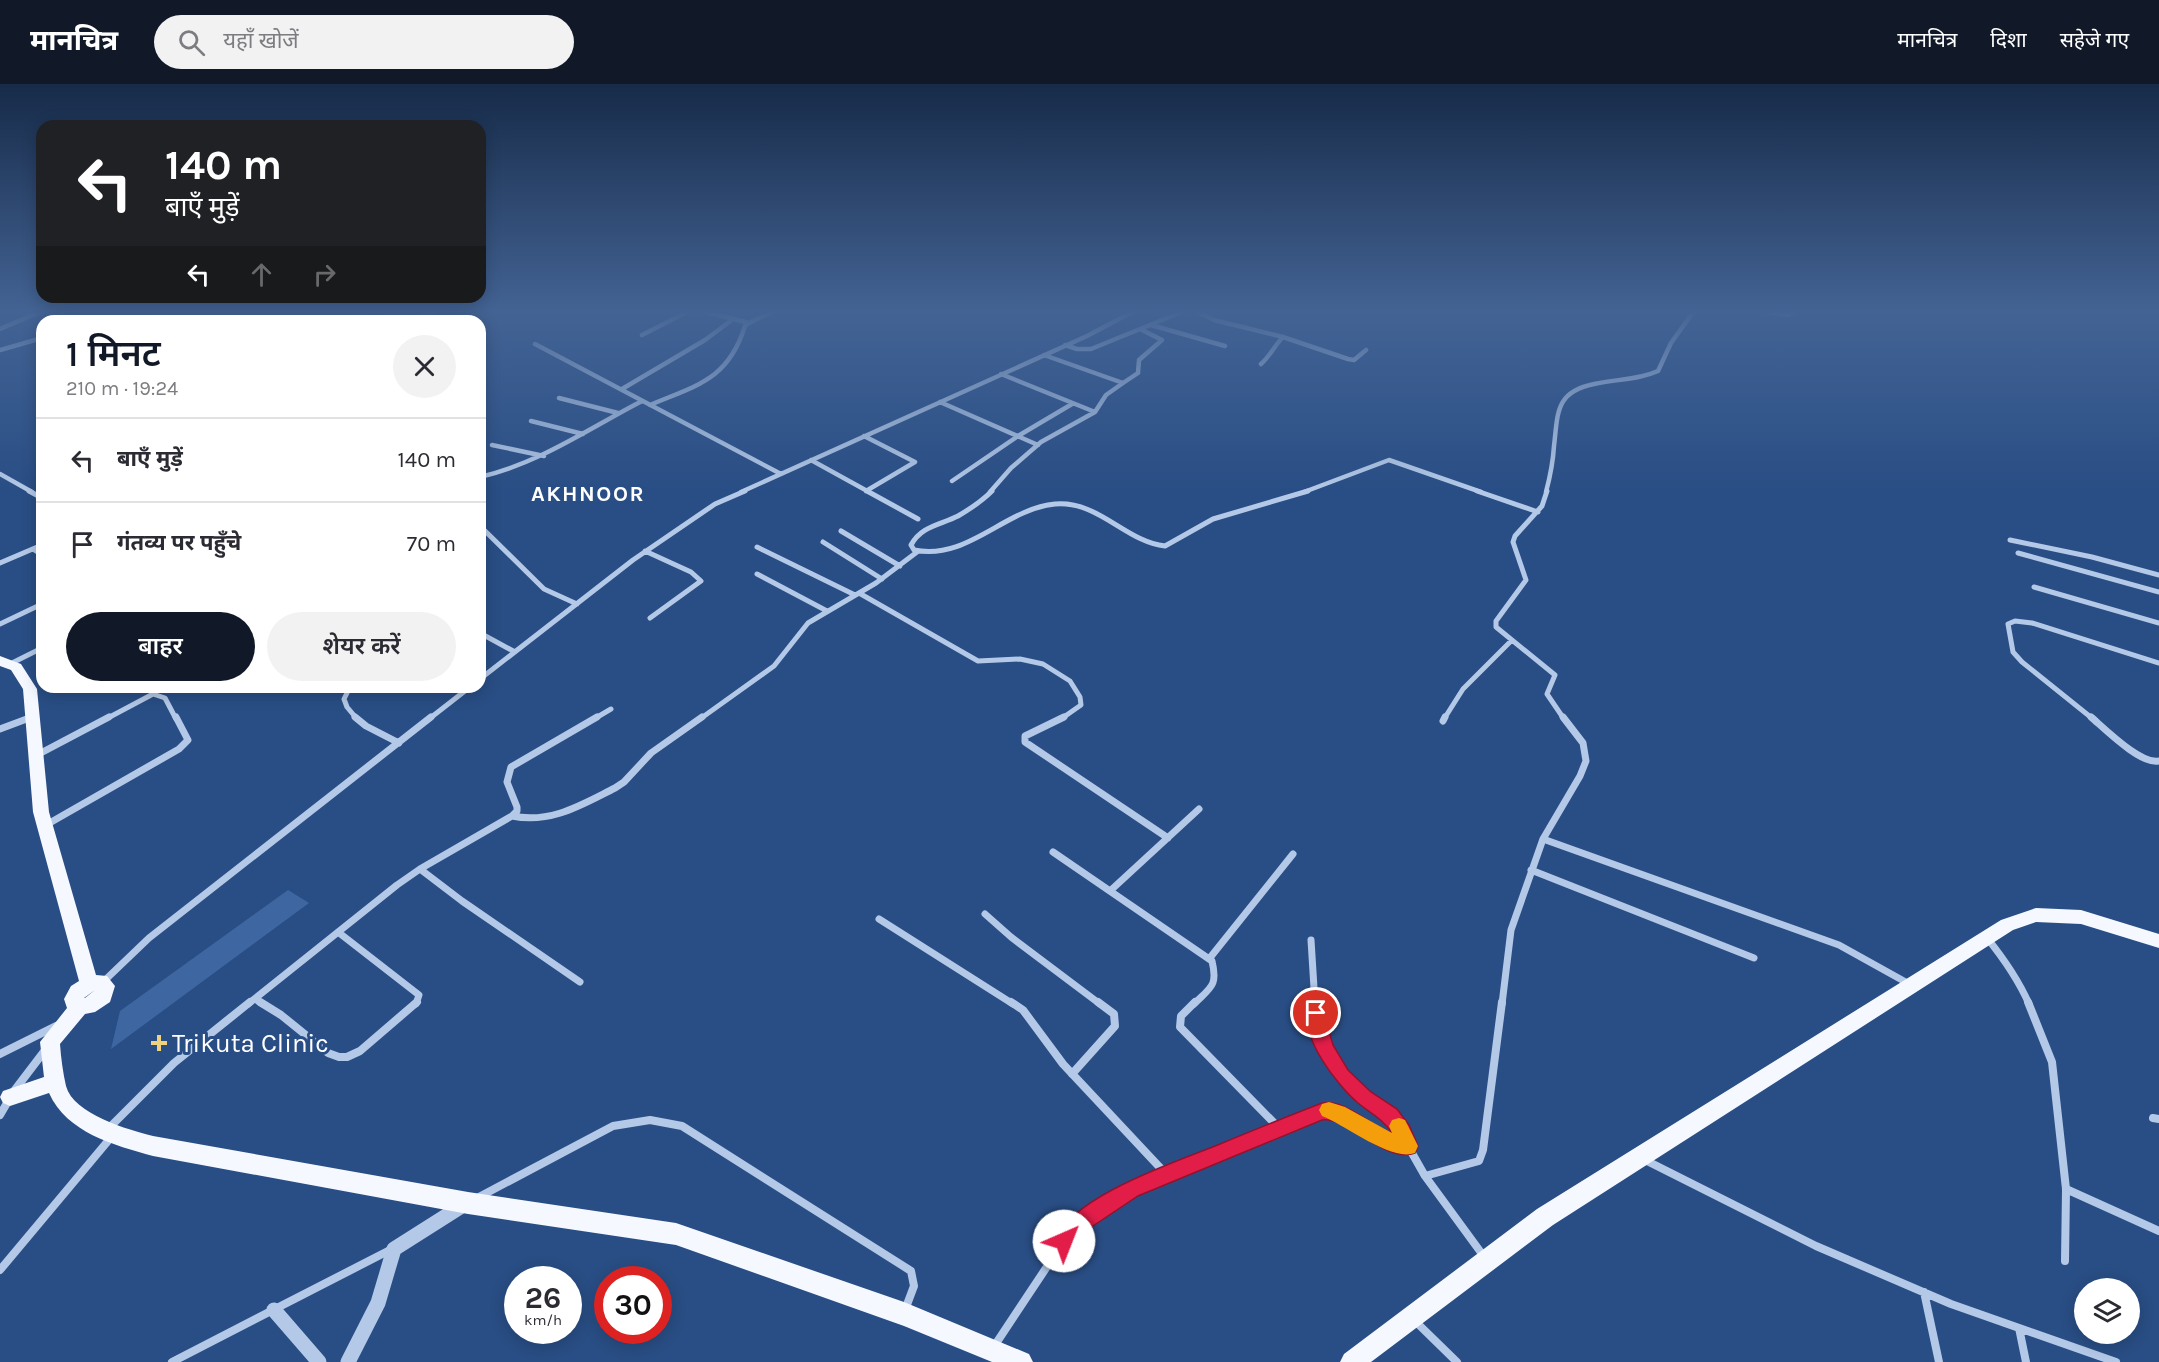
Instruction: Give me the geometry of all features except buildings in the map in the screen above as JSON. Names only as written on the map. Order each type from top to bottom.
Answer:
[{"type":"main road","points":[[5,663],[20,671],[30,689],[41,812],[96,984],[107,988],[103,996],[73,1013],[50,1042],[60,1096],[89,1124],[109,1133],[153,1146],[468,1203],[676,1234],[904,1314],[990,1355],[1021,1362]]},
{"type":"main road","points":[[1352,1362],[1545,1217],[2007,925],[2036,915],[2081,917],[2159,941]]},
{"type":"main road","points":[[5,1106],[37,1087],[56,1082]]},
{"type":"street","points":[[587,371],[781,474]]},
{"type":"street","points":[[622,389],[653,371]]},
{"type":"street","points":[[652,406],[718,371]]},
{"type":"street","points":[[486,674],[645,551],[715,504],[1009,371]]},
{"type":"street","points":[[1090,371],[1123,382]]},
{"type":"street","points":[[917,552],[911,545],[922,531],[966,512],[980,502],[998,485],[1011,468],[1038,445],[1095,412],[1106,395],[1138,371]]},
{"type":"street","points":[[1425,1176],[1479,1161],[1483,1150],[1496,1066],[1511,930],[1543,839],[1580,776],[1586,761],[1583,743],[1549,700],[1547,694],[1555,675],[1496,627],[1496,621],[1526,580],[1513,542],[1518,530],[1538,512],[1544,503],[1554,448],[1555,418],[1566,397],[1574,390],[1601,382],[1658,371]]},
{"type":"street","points":[[1001,374],[1095,412]]},
{"type":"street","points":[[559,398],[618,413]]},
{"type":"street","points":[[486,476],[508,472],[543,456],[642,401]]},
{"type":"street","points":[[940,402],[1038,445]]},
{"type":"street","points":[[952,481],[1018,436],[1072,404]]},
{"type":"street","points":[[531,421],[583,434]]},
{"type":"street","points":[[864,436],[915,462],[866,491]]},
{"type":"street","points":[[492,445],[543,456]]},
{"type":"street","points":[[512,816],[525,820],[550,818],[615,788],[624,782],[651,753],[698,722],[774,666],[803,628],[827,611],[882,579],[917,552],[947,550],[1030,512],[1058,504],[1104,518],[1154,545],[1165,546],[1214,519],[1297,495],[1389,459],[1538,512]]},
{"type":"street","points":[[811,460],[918,519]]},
{"type":"street","points":[[0,474],[36,495]]},
{"type":"street","points":[[841,531],[900,566]]},
{"type":"street","points":[[486,532],[539,585],[577,604]]},
{"type":"street","points":[[2010,540],[2092,557],[2159,575]]},
{"type":"street","points":[[823,542],[882,579]]},
{"type":"street","points":[[757,547],[857,594],[972,658],[989,663],[1026,659],[1036,661],[1063,676],[1079,691],[1082,705],[1061,719],[1031,732],[1025,736],[1025,742],[1168,838]]},
{"type":"street","points":[[0,563],[36,548]]},
{"type":"street","points":[[645,551],[691,572],[700,581],[650,618]]},
{"type":"street","points":[[2018,553],[2159,592]]},
{"type":"street","points":[[758,574],[827,611]]},
{"type":"street","points":[[2034,587],[2159,623]]},
{"type":"street","points":[[0,624],[36,607]]},
{"type":"street","points":[[2159,663],[2032,623],[2015,621],[2008,624],[2013,652],[2022,662],[2142,758],[2154,762],[2159,760]]},
{"type":"street","points":[[486,636],[515,652]]},
{"type":"street","points":[[1443,721],[1463,689],[1512,640]]},
{"type":"street","points":[[5,663],[36,650]]},
{"type":"street","points":[[347,693],[344,699],[359,721],[399,743]]},
{"type":"street","points":[[96,984],[149,938],[462,693]]},
{"type":"street","points":[[36,755],[153,694],[160,694],[165,699],[188,740],[179,749],[45,825]]},
{"type":"street","points":[[0,1270],[109,1133],[174,1063],[420,869],[512,816],[517,811],[517,807],[507,782],[507,773],[511,767],[611,709]]},
{"type":"street","points":[[0,729],[33,717]]},
{"type":"street","points":[[1110,891],[1199,809]]},
{"type":"street","points":[[1543,839],[1839,945],[1911,985]]},
{"type":"street","points":[[1053,852],[1209,959],[1215,971],[1214,984],[1181,1016],[1180,1027],[1280,1129]]},
{"type":"street","points":[[1209,959],[1293,854]]},
{"type":"street","points":[[420,869],[462,901],[580,982]]},
{"type":"street","points":[[1531,870],[1754,958]]},
{"type":"street","points":[[985,914],[1011,937],[1114,1014],[1115,1026],[1072,1074]]},
{"type":"street","points":[[879,919],[1023,1010],[1072,1074],[1166,1174]]},
{"type":"street","points":[[255,999],[281,1015],[328,1053],[347,1057],[360,1051],[409,1011],[416,1004],[419,995],[338,932]]},
{"type":"street","points":[[1986,938],[2007,962],[2021,985],[2052,1062],[2066,1189],[2065,1262]]},
{"type":"street","points":[[1311,940],[1319,1033],[1326,1049],[1342,1075],[1365,1098],[1391,1115],[1402,1131],[1425,1176],[1487,1260]]},
{"type":"street","points":[[0,1054],[73,1013]]},
{"type":"street","points":[[5,1106],[50,1042]]},
{"type":"street","points":[[990,1355],[1064,1241],[1083,1221],[1131,1190],[1322,1111],[1330,1110],[1380,1138],[1408,1146]]},
{"type":"street","points":[[172,1362],[394,1249],[468,1203],[613,1126],[650,1120],[682,1126],[912,1271],[915,1279],[914,1290],[904,1314]]},
{"type":"street","points":[[1639,1157],[1816,1246],[1924,1292],[2116,1362]]},
{"type":"street","points":[[2066,1189],[2159,1231]]},
{"type":"street","points":[[348,1362],[378,1303],[394,1249]]},
{"type":"street","points":[[1924,1292],[1940,1362]]},
{"type":"street","points":[[274,1310],[320,1362]]},
{"type":"street","points":[[1412,1317],[1457,1362]]},
{"type":"street","points":[[2019,1328],[2026,1362]]},
{"type":"shaded area","points":[[288,890],[309,903],[111,1049],[120,1011]]},
{"type":"slow traffic","points":[[1329,1110],[1339,1113],[1380,1138],[1408,1146],[1399,1126]]},
{"type":"place","name":"Trikuta Clinic","points":[[159,1043]]},
{"type":"district","name":"AKHNOOR","points":[[588,493]]},
{"type":"route","points":[[1064,1241],[1083,1221],[1131,1190],[1179,1168],[1322,1111],[1330,1110],[1339,1113],[1380,1138],[1408,1146],[1402,1131],[1391,1115],[1365,1098],[1342,1075],[1319,1033],[1316,1013]]}]
